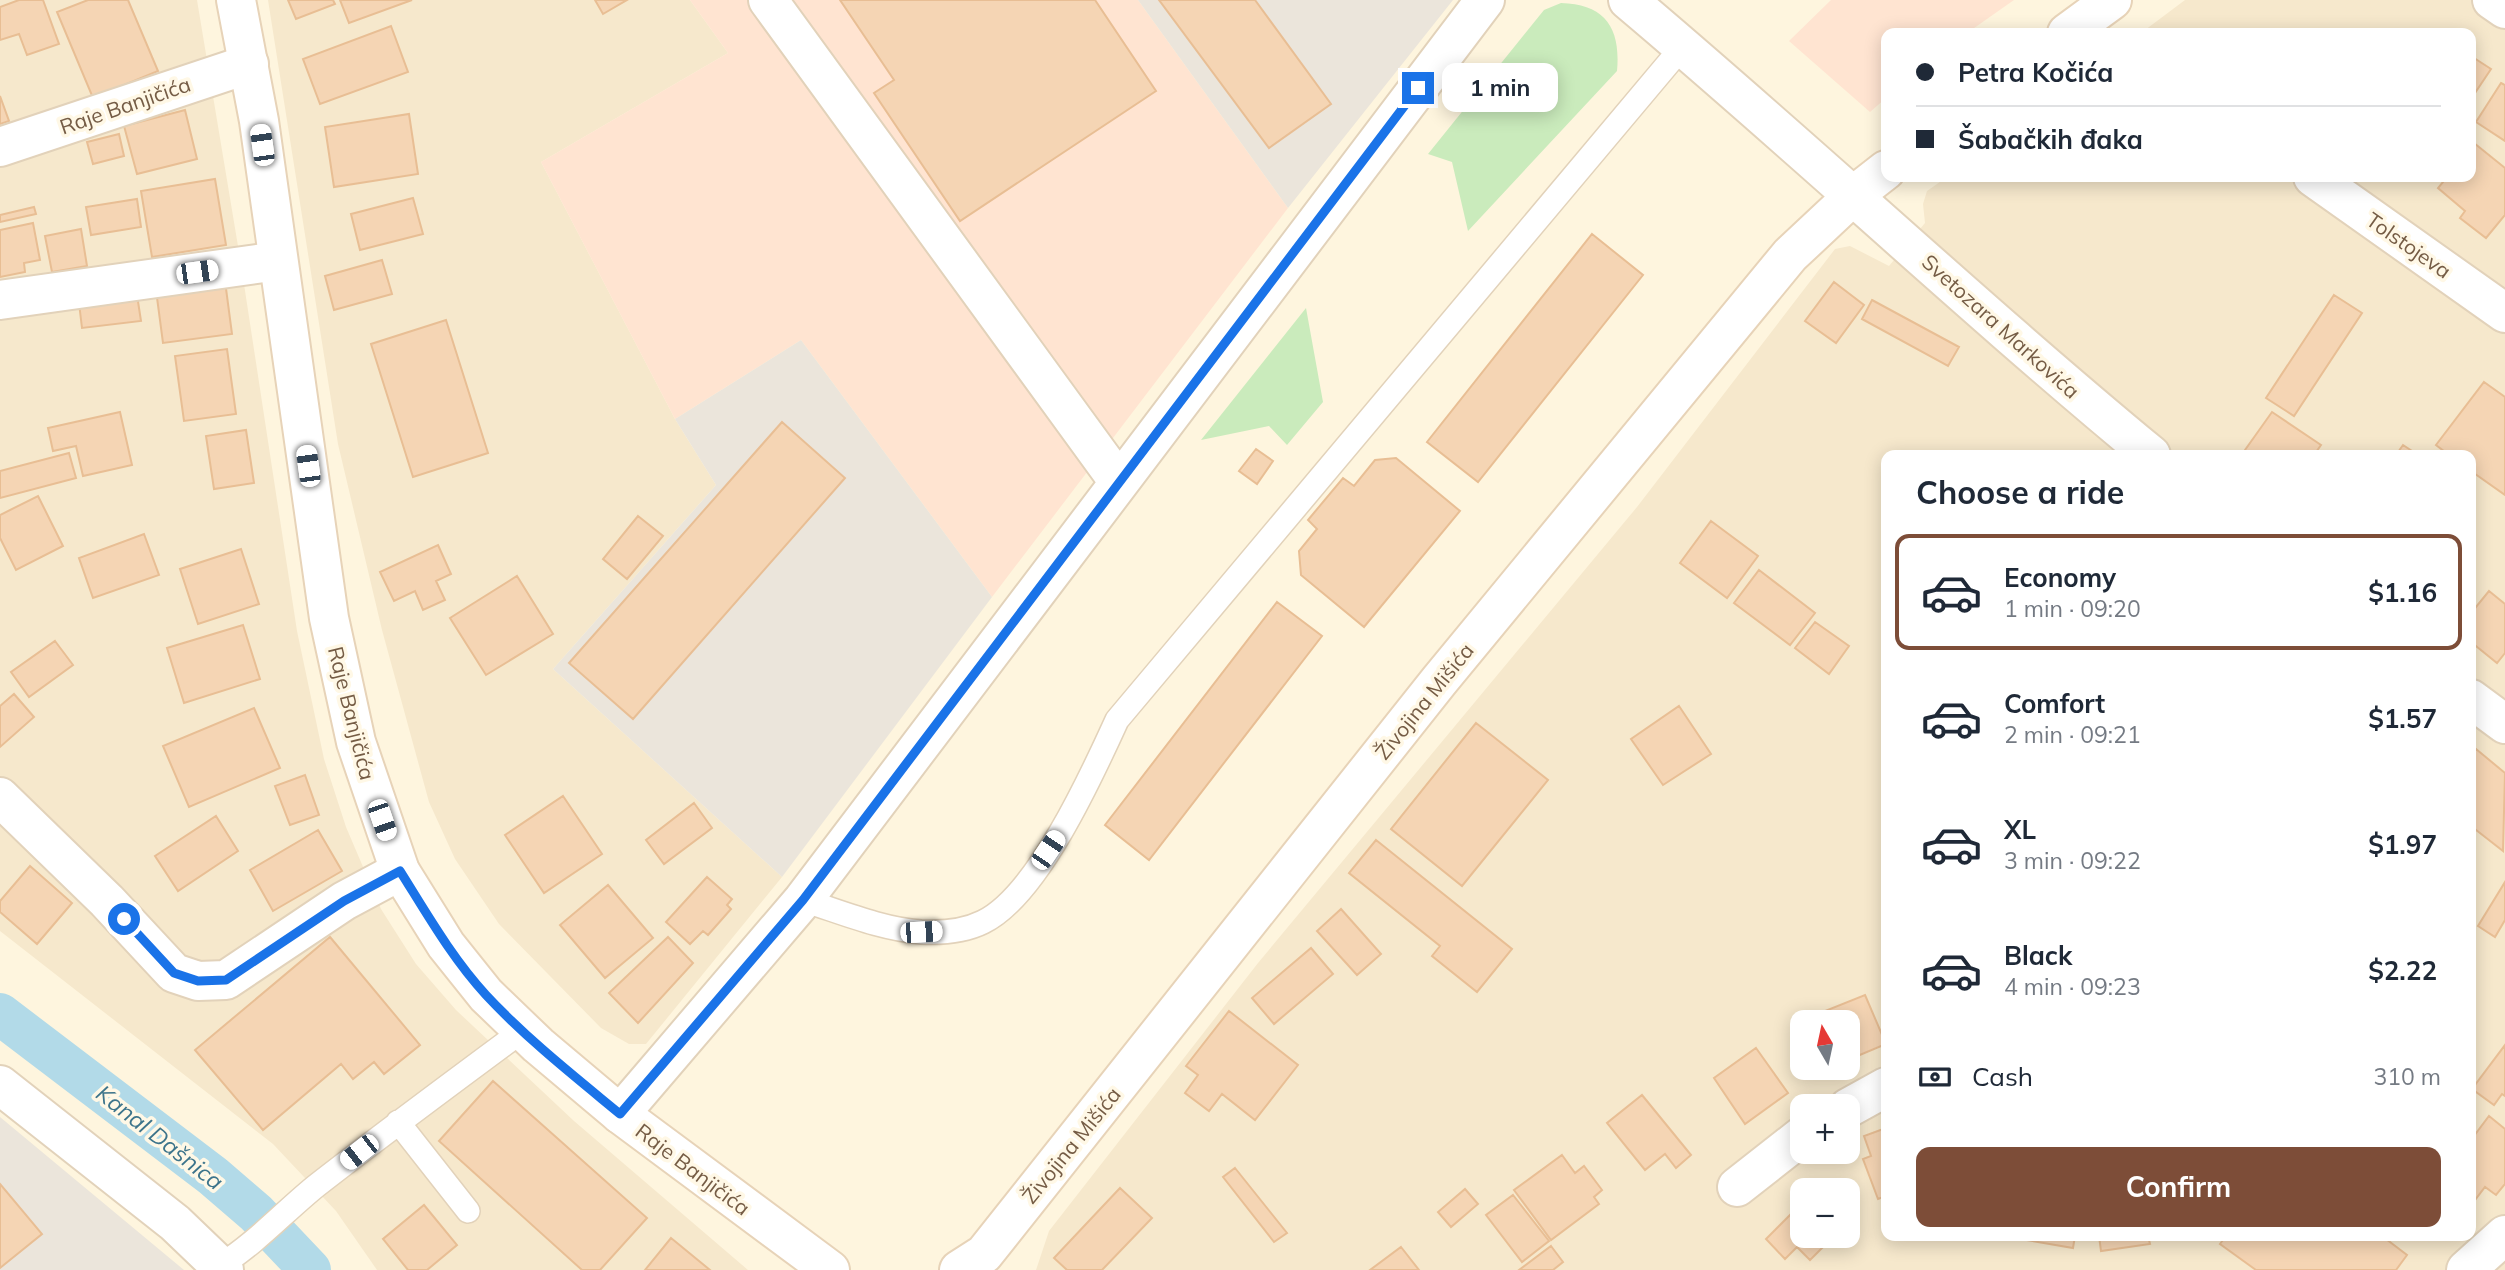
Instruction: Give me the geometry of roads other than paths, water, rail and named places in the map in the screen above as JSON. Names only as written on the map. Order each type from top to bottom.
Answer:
[{"type":"street","name":"Raje Banjičića","points":[[236,0],[249,64],[329,618],[356,742],[400,871],[446,945],[486,995],[522,1031],[620,1114],[827,1269]]},
{"type":"street","points":[[768,0],[1119,482]]},
{"type":"street","points":[[620,1114],[803,900],[1485,0]]},
{"type":"street","name":"Svetozara Markovića","points":[[1628,0],[1854,195],[2049,371],[2145,450]]},
{"type":"street","points":[[2074,28],[2112,0]]},
{"type":"street","points":[[2492,0],[2505,9]]},
{"type":"street","name":"Raje Banjičića","points":[[0,147],[249,64]]},
{"type":"street","name":"Živojina Mišića","points":[[974,1265],[1481,629],[1790,255],[1854,195],[1881,174]]},
{"type":"street","name":"Tolstojeva","points":[[2320,182],[2505,313]]},
{"type":"street","points":[[0,300],[278,261]]},
{"type":"street","points":[[2476,703],[2505,724]]},
{"type":"street","points":[[0,797],[107,901],[174,973],[198,981],[226,980],[344,901],[400,871]]},
{"type":"street","points":[[0,1085],[175,1223],[229,1262]]},
{"type":"street","points":[[1860,1101],[1881,1090]]},
{"type":"street","points":[[1737,1187],[1790,1145]]},
{"type":"lane","points":[[803,900],[891,927],[921,932],[957,930],[984,922],[1017,895],[1084,793],[1117,720],[1683,46]]},
{"type":"lane","points":[[229,1262],[301,1198],[398,1122],[522,1031]]},
{"type":"lane","points":[[398,1122],[468,1211]]},
{"type":"waterway","name":"Kanal Dašnica","points":[[0,1014],[213,1176],[256,1213],[310,1270]]}]
